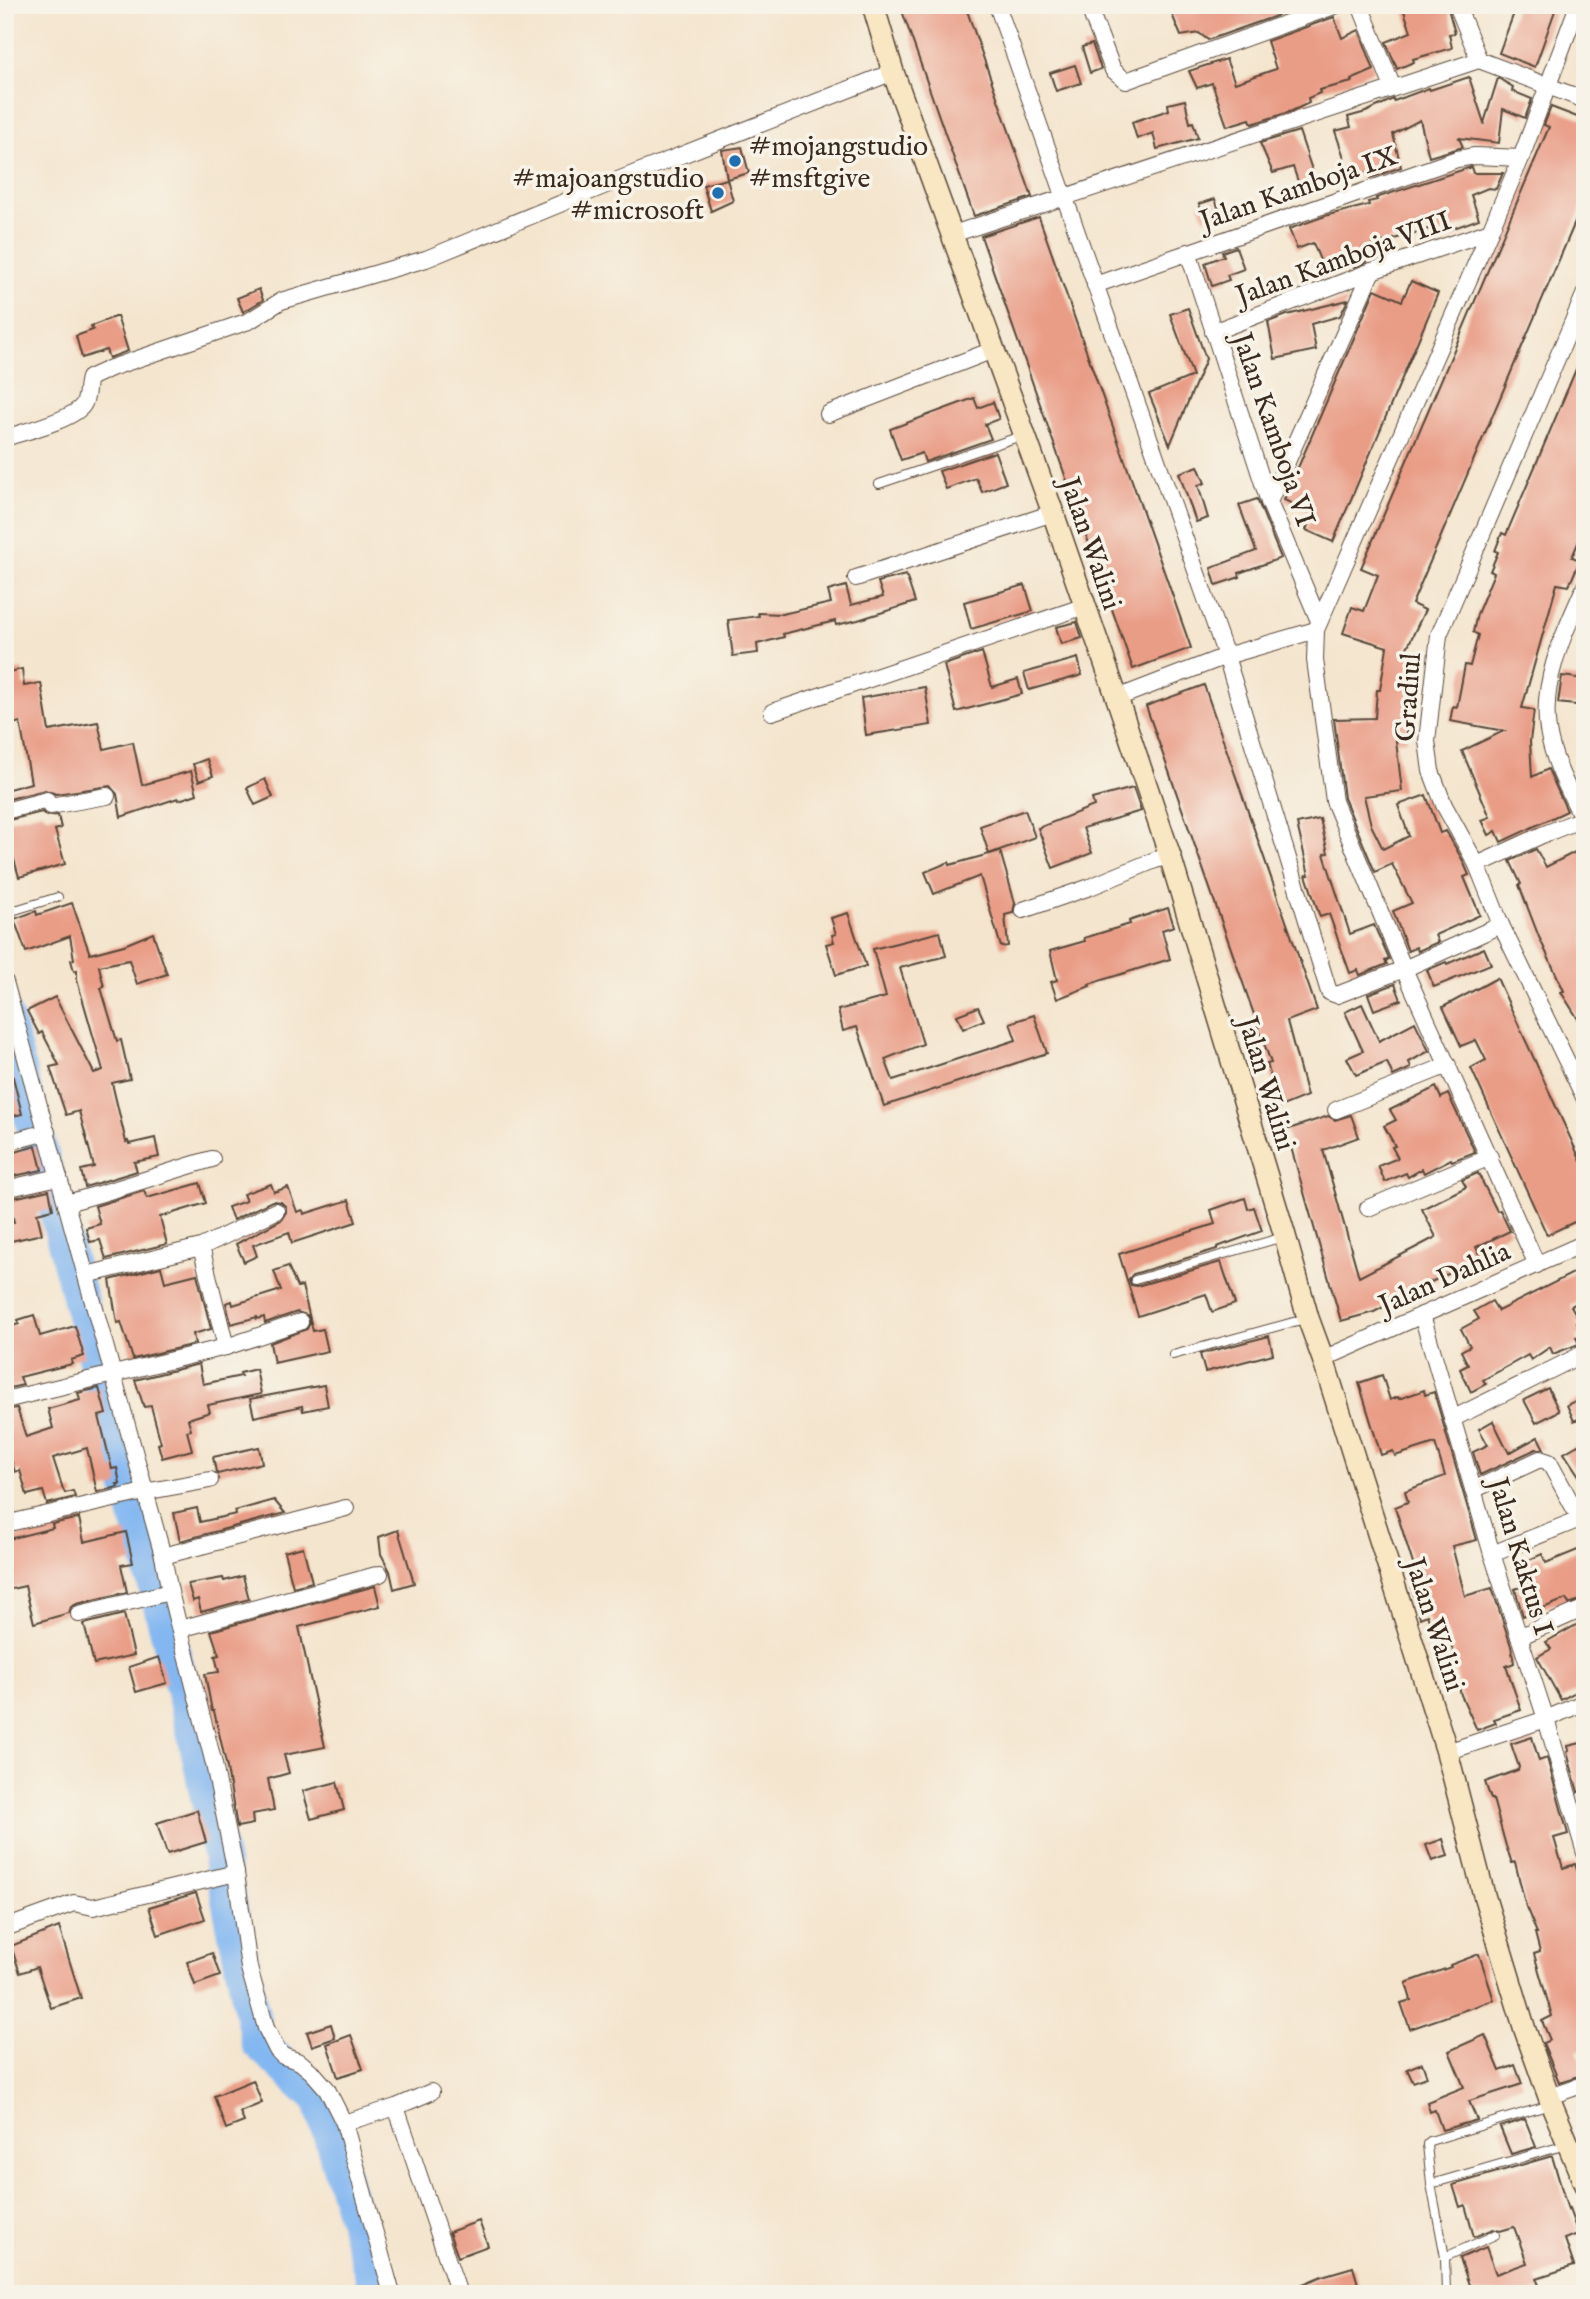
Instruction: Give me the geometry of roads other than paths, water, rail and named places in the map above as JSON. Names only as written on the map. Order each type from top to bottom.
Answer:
[{"type":"street","name":"Jalan Walini","points":[[873,5],[893,72],[1053,513],[1170,856],[1286,1236],[1308,1318],[1447,1752],[1484,1895],[1525,2030],[1585,2185]]},
{"type":"street","points":[[997,5],[1226,656],[1329,992],[1337,995],[1404,969],[1501,925]]},
{"type":"street","points":[[1088,5],[1113,69],[1126,81],[1337,5]]},
{"type":"street","points":[[1360,5],[1392,88]]},
{"type":"street","points":[[1457,5],[1479,60]]},
{"type":"street","points":[[1537,1265],[1404,969],[1334,801],[1315,660],[1317,625],[1521,158],[1578,5]]},
{"type":"street","points":[[950,235],[1479,60],[1585,100]]},
{"type":"street","points":[[5,438],[75,413],[85,401],[89,378],[111,368],[249,321],[281,301],[426,259],[893,72]]},
{"type":"street","name":"Jalan Kamboja IX","points":[[1095,285],[1457,159],[1475,156],[1521,158]]},
{"type":"street","name":"Jalan Kamboja VIII","points":[[1213,332],[1372,271],[1490,231]]},
{"type":"street","name":"Jalan Kamboja VI","points":[[1188,252],[1269,502],[1317,625]]},
{"type":"street","points":[[1269,502],[1372,271]]},
{"type":"street","name":"Gradiul","points":[[1585,293],[1438,635],[1427,741],[1432,771],[1444,805],[1477,865],[1501,925],[1585,1099]]},
{"type":"street","points":[[828,414],[993,350]]},
{"type":"street","points":[[856,578],[1053,513]]},
{"type":"street","points":[[1477,865],[1542,835],[1584,821],[1559,769],[1548,729],[1548,696],[1554,666],[1562,639],[1584,591]]},
{"type":"street","points":[[772,712],[1085,606]]},
{"type":"street","points":[[1117,698],[1317,625]]},
{"type":"street","points":[[5,811],[47,800],[50,807],[107,796]]},
{"type":"street","points":[[1023,911],[1170,856]]},
{"type":"street","points":[[6,984],[51,1178],[66,1203],[86,1275],[106,1376],[135,1494],[163,1556],[162,1594],[180,1629],[214,1764],[249,1968],[270,2041],[283,2056],[300,2062],[313,2073],[327,2089],[344,2123],[392,2294]]},
{"type":"street","points":[[1336,1110],[1448,1065]]},
{"type":"street","points":[[5,1143],[39,1134]]},
{"type":"street","points":[[1368,1208],[1490,1157]]},
{"type":"street","points":[[66,1203],[212,1159]]},
{"type":"street","points":[[5,1189],[51,1178]]},
{"type":"street","points":[[86,1275],[201,1247],[276,1211]]},
{"type":"street","name":"Jalan Dahlia","points":[[1323,1359],[1585,1242]]},
{"type":"street","points":[[201,1247],[226,1347]]},
{"type":"street","name":"Jalan Kaktus I","points":[[1422,1315],[1492,1554],[1546,1719],[1585,1853]]},
{"type":"street","points":[[5,1400],[226,1347],[300,1322]]},
{"type":"street","points":[[1452,1419],[1584,1353]]},
{"type":"street","points":[[1474,1490],[1540,1459],[1549,1462],[1583,1518],[1492,1554]]},
{"type":"street","points":[[5,1524],[210,1480]]},
{"type":"street","points":[[163,1556],[346,1508]]},
{"type":"street","points":[[180,1629],[380,1574]]},
{"type":"street","points":[[79,1614],[162,1594]]},
{"type":"street","points":[[1519,1637],[1585,1608]]},
{"type":"street","points":[[1447,1752],[1546,1719],[1585,1702]]},
{"type":"street","points":[[5,1928],[74,1903],[93,1907],[232,1874]]},
{"type":"street","points":[[1551,2100],[1585,2084]]},
{"type":"street","points":[[344,2123],[396,2107],[431,2092]]},
{"type":"street","points":[[396,2107],[459,2294]]},
{"type":"lane","points":[[879,484],[1024,435]]},
{"type":"lane","points":[[5,913],[58,897]]},
{"type":"lane","points":[[1135,1280],[1286,1236]]},
{"type":"lane","points":[[1173,1355],[1308,1318]]},
{"type":"lane","points":[[1446,2294],[1445,2257],[1427,2149],[1430,2141],[1551,2100]]},
{"type":"lane","points":[[1431,2185],[1569,2145]]},
{"type":"lane","points":[[1445,2257],[1495,2235]]},
{"type":"waterway","points":[[5,1017],[195,1736],[258,2042],[320,2100],[378,2294]]},
{"type":"place","name":"#mojangstudio #msftgive","points":[[735,161]]},
{"type":"place","name":"#majoangstudio #microsoft","points":[[718,193]]}]
